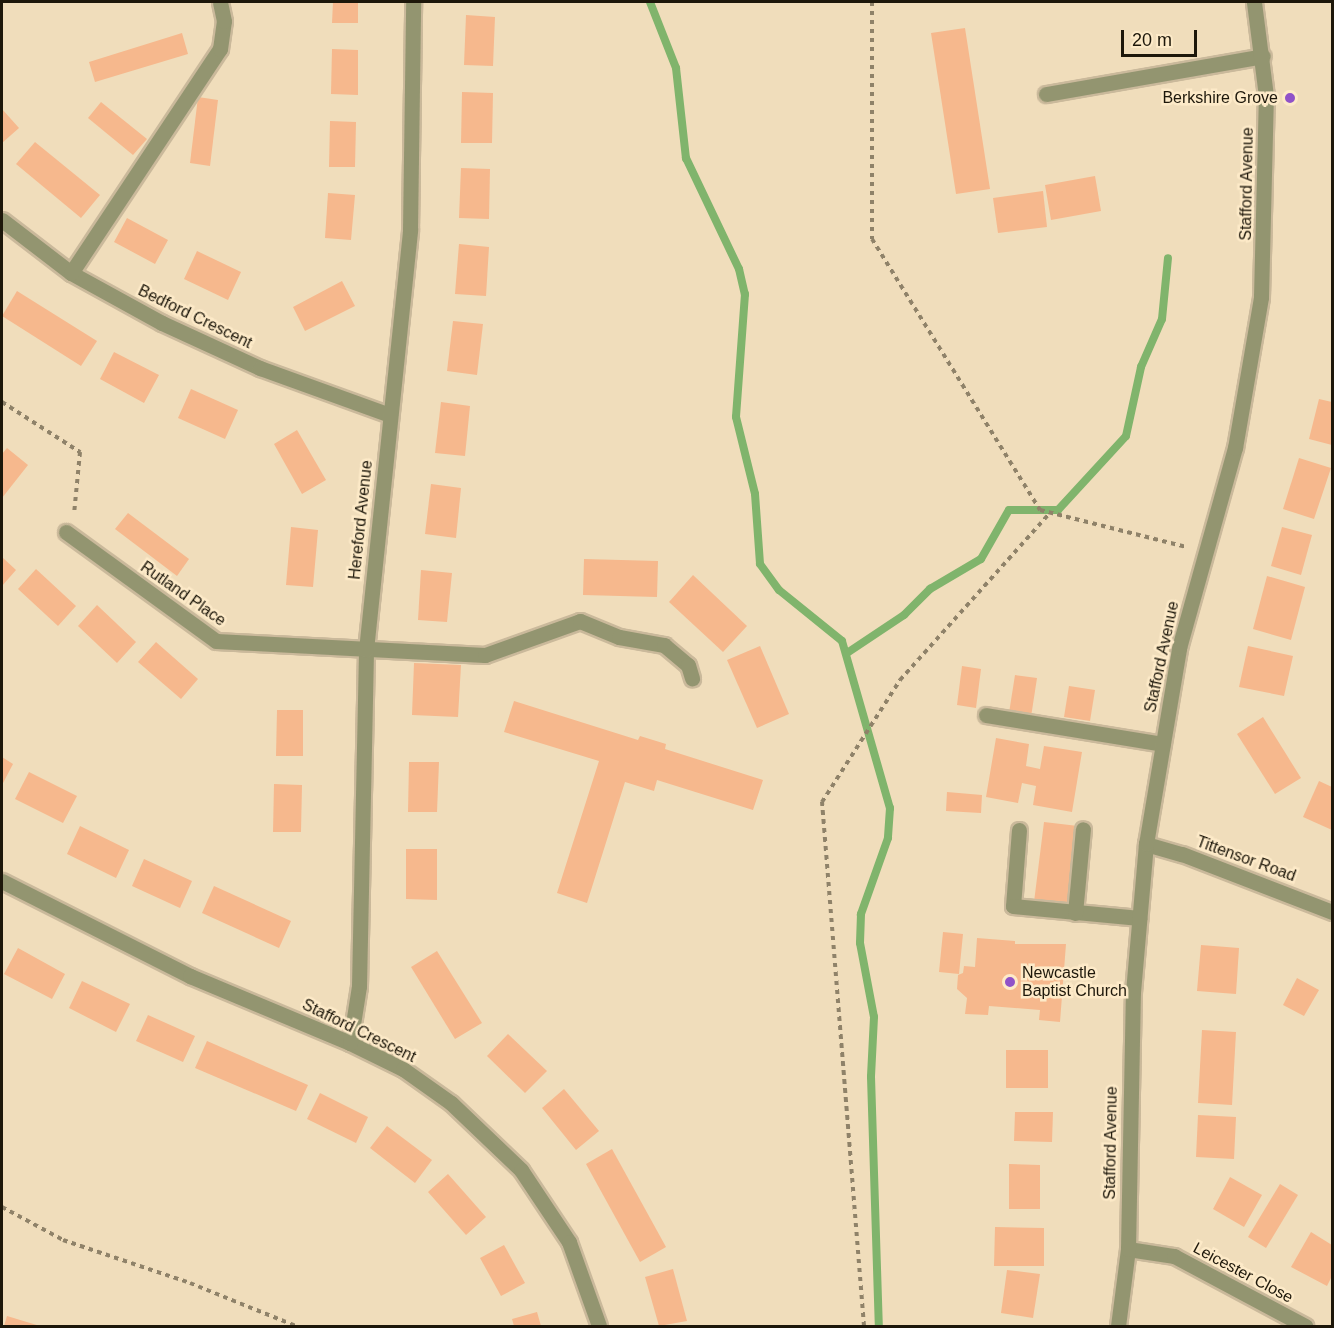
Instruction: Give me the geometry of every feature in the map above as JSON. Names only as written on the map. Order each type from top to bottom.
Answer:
[{"type":"street","points":[[71,273],[220,49],[224,21],[220,2]]},
{"type":"street","name":"Hereford Avenue","points":[[350,1043],[359,986],[366,650],[410,230],[413,2]]},
{"type":"street","name":"Stafford Avenue","points":[[1118,1326],[1128,1249],[1130,1078],[1139,918],[1146,844],[1179,648],[1235,448],[1261,297],[1267,162],[1263,56],[1254,2]]},
{"type":"street","points":[[1046,94],[1263,56]]},
{"type":"street","name":"Bedford Crescent","points":[[2,220],[71,273],[162,323],[260,368],[390,415]]},
{"type":"street","name":"Rutland Place","points":[[69,534],[216,641],[485,655],[580,621],[619,638],[664,645],[688,665],[692,678]]},
{"type":"street","points":[[986,715],[1163,744]]},
{"type":"street","points":[[1075,913],[1083,829]]},
{"type":"street","points":[[1019,830],[1013,906],[1139,918]]},
{"type":"street","name":"Tittensor Road","points":[[1146,844],[1332,912]]},
{"type":"street","name":"Stafford Crescent","points":[[2,881],[190,976],[350,1043],[403,1069],[451,1103],[521,1170],[570,1242],[599,1326]]},
{"type":"street","name":"Leicester Close","points":[[1128,1249],[1174,1256],[1305,1326]]},
{"type":"path","points":[[872,2],[872,239],[1040,510],[1206,552]]},
{"type":"path","points":[[2,402],[81,452],[69,534]]},
{"type":"path","points":[[864,1326],[822,802],[900,680],[1050,513]]},
{"type":"path","points":[[2,1207],[63,1240],[190,1283],[296,1326]]},
{"type":"building","points":[[333,2],[358,2],[358,23],[332,23]]},
{"type":"building","points":[[466,15],[495,17],[493,66],[464,65]]},
{"type":"building","points":[[965,28],[990,189],[956,194],[931,33]]},
{"type":"building","points":[[182,33],[188,54],[95,82],[89,62]]},
{"type":"building","points":[[332,49],[358,50],[358,95],[331,94]]},
{"type":"building","points":[[462,92],[493,93],[492,143],[461,143]]},
{"type":"building","points":[[198,97],[218,100],[210,166],[190,163]]},
{"type":"building","points":[[101,102],[147,139],[133,155],[88,118]]},
{"type":"building","points":[[2,109],[19,128],[2,143]]},
{"type":"building","points":[[330,121],[356,122],[355,167],[329,167]]},
{"type":"building","points":[[35,142],[100,195],[81,218],[16,164]]},
{"type":"building","points":[[461,168],[490,169],[489,219],[459,218]]},
{"type":"building","points":[[1095,176],[1101,211],[1051,220],[1045,185]]},
{"type":"building","points":[[1043,191],[1047,227],[998,233],[993,198]]},
{"type":"building","points":[[328,193],[355,195],[351,240],[325,238]]},
{"type":"building","points":[[127,218],[168,240],[155,264],[114,242]]},
{"type":"building","points":[[459,244],[489,247],[486,296],[455,294]]},
{"type":"building","points":[[197,251],[241,272],[228,300],[184,279]]},
{"type":"building","points":[[342,281],[355,306],[305,331],[293,307]]},
{"type":"building","points":[[17,291],[97,341],[81,366],[2,316]]},
{"type":"building","points":[[453,321],[483,324],[477,375],[447,371]]},
{"type":"building","points":[[114,352],[159,375],[144,403],[100,379]]},
{"type":"building","points":[[191,389],[238,410],[225,439],[178,418]]},
{"type":"building","points":[[1319,399],[1332,402],[1332,445],[1309,439]]},
{"type":"building","points":[[441,402],[470,406],[465,456],[435,453]]},
{"type":"building","points":[[297,430],[326,480],[302,494],[274,444]]},
{"type":"building","points":[[7,448],[28,465],[2,498],[2,454]]},
{"type":"building","points":[[1299,458],[1331,468],[1314,519],[1283,509]]},
{"type":"building","points":[[431,484],[461,488],[456,538],[425,534]]},
{"type":"building","points":[[128,513],[189,559],[177,576],[115,529]]},
{"type":"building","points":[[291,527],[318,530],[313,587],[286,585]]},
{"type":"building","points":[[1282,527],[1312,535],[1301,575],[1271,566]]},
{"type":"building","points":[[2,557],[16,570],[2,586]]},
{"type":"building","points":[[584,559],[658,561],[657,597],[583,595]]},
{"type":"building","points":[[36,569],[76,606],[58,626],[18,589]]},
{"type":"building","points":[[421,570],[452,573],[447,622],[418,620]]},
{"type":"building","points":[[693,575],[747,626],[723,652],[669,602]]},
{"type":"building","points":[[1267,576],[1305,587],[1291,640],[1253,629]]},
{"type":"building","points":[[97,605],[136,642],[117,663],[78,626]]},
{"type":"building","points":[[156,642],[198,679],[181,699],[138,662]]},
{"type":"building","points":[[760,646],[789,714],[757,728],[727,660]]},
{"type":"building","points":[[1248,646],[1293,656],[1284,696],[1239,687]]},
{"type":"building","points":[[414,663],[461,665],[458,717],[412,715]]},
{"type":"building","points":[[962,666],[981,669],[976,708],[957,705]]},
{"type":"building","points":[[1015,675],[1037,678],[1031,717],[1009,713]]},
{"type":"building","points":[[1069,686],[1095,690],[1090,721],[1064,717]]},
{"type":"building","points":[[514,701],[638,740],[640,736],[666,744],[665,749],[763,780],[753,810],[657,780],[654,791],[625,782],[587,903],[557,893],[599,761],[504,732]]},
{"type":"building","points":[[277,710],[303,710],[303,756],[276,756]]},
{"type":"building","points":[[1263,717],[1301,778],[1275,794],[1237,734]]},
{"type":"building","points":[[996,738],[1029,744],[1026,766],[1040,769],[1044,746],[1082,752],[1072,812],[1033,805],[1036,786],[1022,783],[1018,803],[986,797]]},
{"type":"building","points":[[2,757],[13,764],[2,785]]},
{"type":"building","points":[[409,762],[439,762],[437,812],[408,812]]},
{"type":"building","points":[[29,772],[77,796],[63,823],[15,799]]},
{"type":"building","points":[[1319,781],[1332,787],[1332,830],[1303,817]]},
{"type":"building","points":[[274,784],[302,785],[301,832],[273,832]]},
{"type":"building","points":[[947,792],[982,795],[981,813],[946,811]]},
{"type":"building","points":[[1044,822],[1078,826],[1068,906],[1034,902]]},
{"type":"building","points":[[80,826],[129,850],[116,878],[67,854]]},
{"type":"building","points":[[406,849],[437,849],[437,900],[406,899]]},
{"type":"building","points":[[144,859],[192,881],[180,908],[132,886]]},
{"type":"building","points":[[214,886],[291,921],[279,948],[202,913]]},
{"type":"building","points":[[943,932],[963,934],[959,974],[939,972]]},
{"type":"building","name":"Newcastle Baptist Church","points":[[977,938],[1015,941],[1015,944],[1066,944],[1060,1022],[1039,1020],[1040,1010],[989,1006],[988,1015],[965,1014],[967,998],[957,989],[958,975],[963,973],[964,966],[975,967]]},
{"type":"building","points":[[1201,945],[1239,948],[1236,994],[1197,991]]},
{"type":"building","points":[[18,948],[65,974],[52,999],[4,974]]},
{"type":"building","points":[[437,951],[482,1023],[455,1039],[411,967]]},
{"type":"building","points":[[1297,978],[1319,990],[1304,1016],[1283,1005]]},
{"type":"building","points":[[82,981],[130,1004],[116,1032],[69,1008]]},
{"type":"building","points":[[148,1015],[195,1036],[183,1062],[136,1041]]},
{"type":"building","points":[[1202,1030],[1236,1032],[1232,1105],[1198,1103]]},
{"type":"building","points":[[508,1034],[547,1071],[525,1093],[487,1056]]},
{"type":"building","points":[[207,1041],[308,1085],[296,1111],[195,1068]]},
{"type":"building","points":[[1006,1050],[1048,1050],[1048,1088],[1006,1088]]},
{"type":"building","points":[[564,1089],[599,1131],[576,1150],[542,1108]]},
{"type":"building","points":[[320,1093],[368,1117],[356,1143],[307,1119]]},
{"type":"building","points":[[1015,1112],[1053,1112],[1052,1142],[1014,1141]]},
{"type":"building","points":[[1198,1115],[1236,1117],[1234,1159],[1196,1157]]},
{"type":"building","points":[[387,1126],[432,1160],[415,1183],[370,1148]]},
{"type":"building","points":[[612,1149],[666,1247],[640,1262],[586,1164]]},
{"type":"building","points":[[1009,1164],[1040,1165],[1040,1209],[1009,1209]]},
{"type":"building","points":[[448,1174],[486,1217],[466,1235],[428,1192]]},
{"type":"building","points":[[1230,1177],[1262,1195],[1244,1227],[1213,1209]]},
{"type":"building","points":[[1280,1184],[1298,1195],[1266,1248],[1248,1237]]},
{"type":"building","points":[[995,1227],[1044,1228],[1044,1266],[994,1266]]},
{"type":"building","points":[[1311,1232],[1332,1245],[1332,1276],[1327,1286],[1291,1267]]},
{"type":"building","points":[[504,1245],[525,1283],[501,1296],[480,1258]]},
{"type":"building","points":[[673,1269],[687,1321],[659,1326],[645,1277]]},
{"type":"building","points":[[1007,1270],[1040,1274],[1033,1318],[1001,1313]]},
{"type":"building","points":[[537,1312],[541,1326],[514,1326],[512,1319]]},
{"type":"building","points":[[7,1316],[40,1326],[4,1326]]},
{"type":"waterway","points":[[650,2],[676,68],[686,158],[739,269],[745,294],[736,417],[755,494],[760,564],[779,590],[842,641],[890,808],[888,838],[861,914],[860,943],[874,1017],[871,1077],[879,1326]]},
{"type":"waterway","points":[[847,653],[904,615],[930,589],[981,559],[1009,510],[1058,510],[1126,436],[1141,367],[1162,319],[1168,258]]},
{"type":"place","name":"Berkshire Grove","points":[[1290,98]]},
{"type":"place","name":"Newcastle Baptist Church","points":[[1010,982]]}]
